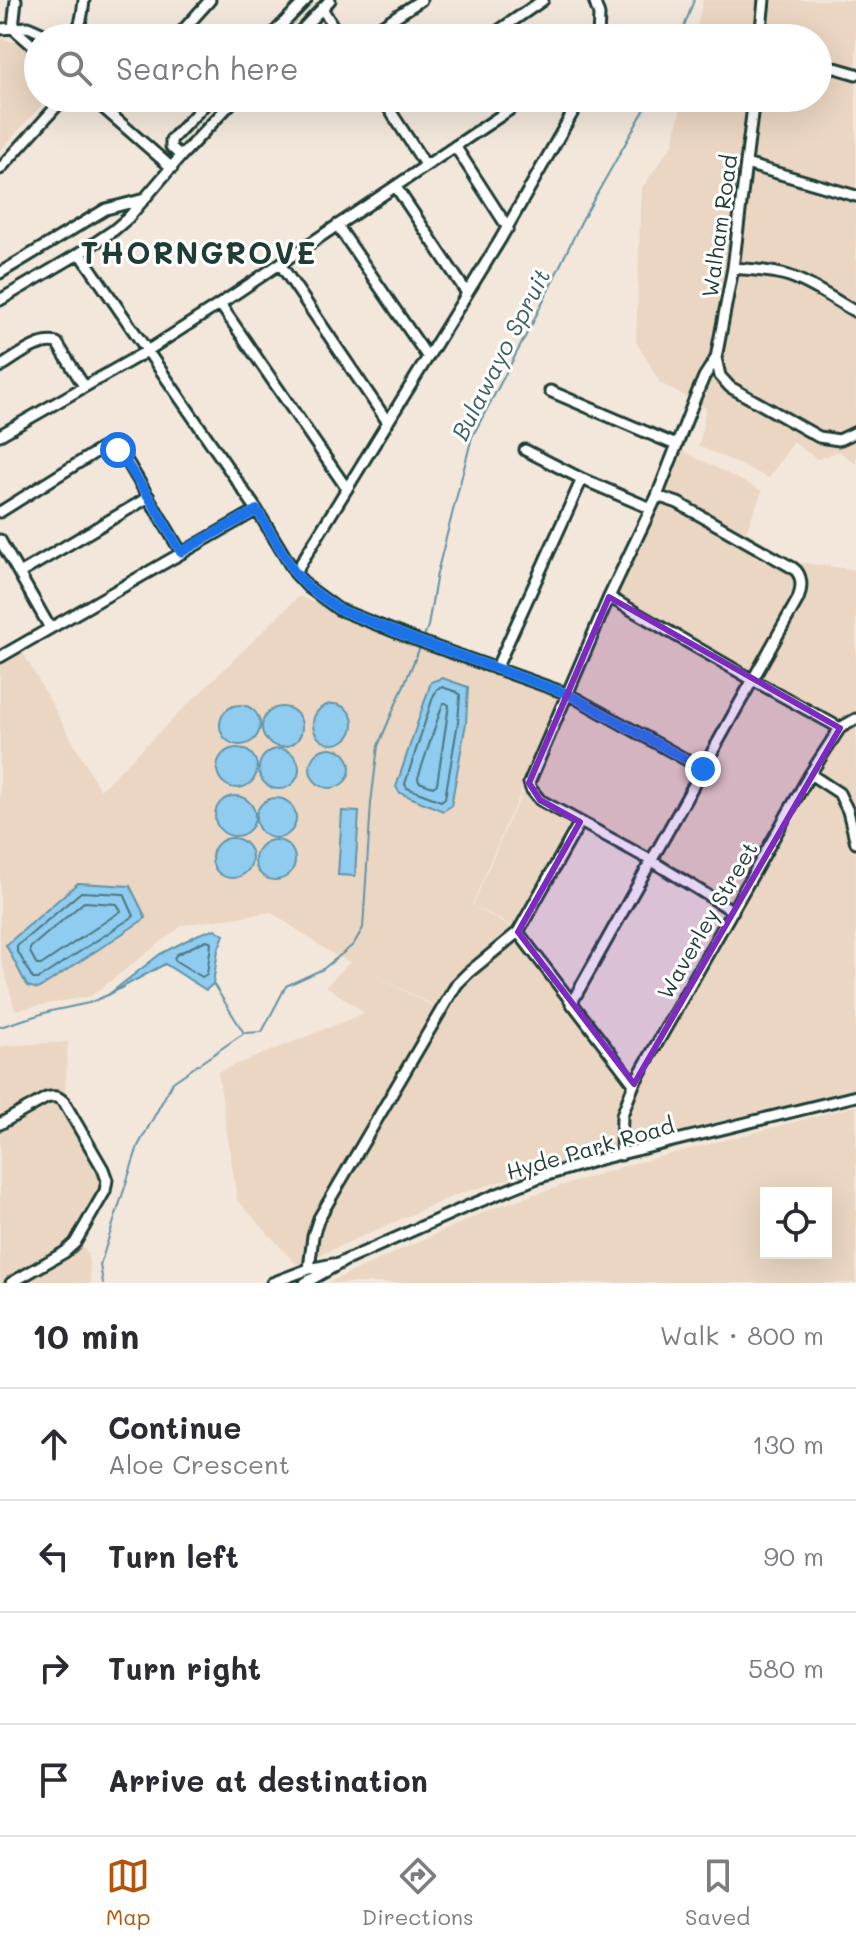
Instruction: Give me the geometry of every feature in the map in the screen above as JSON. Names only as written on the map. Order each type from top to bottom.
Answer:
[{"type":"street","points":[[13,28],[16,0]]},
{"type":"street","points":[[80,24],[84,0]]},
{"type":"street","points":[[189,24],[210,0]]},
{"type":"street","points":[[283,24],[306,0]]},
{"type":"street","points":[[307,24],[330,0]]},
{"type":"street","points":[[384,24],[421,0]]},
{"type":"street","points":[[508,24],[543,0]]},
{"type":"street","points":[[594,0],[599,24]]},
{"type":"street","points":[[761,24],[764,0]]},
{"type":"street","points":[[322,8],[332,24]]},
{"type":"street","points":[[0,29],[24,27]]},
{"type":"street","points":[[13,28],[24,38]]},
{"type":"street","points":[[832,67],[856,74]]},
{"type":"street","points":[[0,169],[51,112]]},
{"type":"street","points":[[181,156],[171,147],[171,140],[198,112]]},
{"type":"street","points":[[0,300],[114,230],[223,112]]},
{"type":"street","points":[[391,112],[426,166]]},
{"type":"street","points":[[0,435],[147,351],[506,112]]},
{"type":"street","points":[[295,573],[508,228],[573,112]]},
{"type":"street","name":"Walham Road","points":[[580,822],[540,800],[529,783],[609,597],[657,496],[704,377],[716,358],[733,268],[752,112]]},
{"type":"street","points":[[109,113],[172,168]]},
{"type":"street","points":[[455,146],[508,228]]},
{"type":"street","points":[[746,164],[856,196]]},
{"type":"street","points":[[396,187],[467,293]]},
{"type":"street","points":[[0,273],[106,209],[144,199]]},
{"type":"street","points":[[337,225],[427,356]]},
{"type":"street","points":[[80,253],[257,510],[295,573],[308,587],[338,609],[568,694],[703,769]]},
{"type":"street","points":[[280,264],[387,421]]},
{"type":"street","points":[[733,268],[789,276],[856,312]]},
{"type":"street","points":[[220,304],[347,489]]},
{"type":"street","points":[[0,367],[39,344],[53,342],[57,343],[84,386]]},
{"type":"street","points":[[716,358],[720,376],[730,387],[819,437],[839,440],[856,432]]},
{"type":"street","points":[[550,391],[676,445]]},
{"type":"street","points":[[0,512],[104,447],[116,449],[121,451],[181,552]]},
{"type":"street","points":[[525,450],[650,508]]},
{"type":"street","points":[[496,669],[582,479]]},
{"type":"street","points":[[571,1004],[798,599],[801,587],[799,575],[793,568],[678,503],[657,496]]},
{"type":"street","points":[[20,573],[149,497]]},
{"type":"street","points":[[0,657],[257,510]]},
{"type":"street","points":[[0,540],[50,628]]},
{"type":"street","points":[[609,597],[840,728]]},
{"type":"street","name":"Waverley Street","points":[[621,1155],[622,1115],[634,1084],[810,774],[840,728],[856,719]]},
{"type":"street","points":[[810,774],[839,793],[848,811],[856,843]]},
{"type":"street","points":[[309,1269],[313,1236],[319,1218],[446,1002],[463,977],[518,932],[580,822],[652,861],[733,911]]},
{"type":"street","points":[[518,932],[634,1084]]},
{"type":"street","name":"Hyde Park Road","points":[[305,1283],[344,1261],[537,1178],[600,1159],[856,1096]]},
{"type":"street","points":[[0,1124],[46,1098],[59,1097],[107,1180],[105,1191],[75,1243],[11,1283]]},
{"type":"street","name":"Hyde Park Road","points":[[272,1283],[309,1269],[344,1261]]},
{"type":"highlighted area","points":[[609,597],[840,728],[634,1084],[518,932],[580,822],[540,800],[529,783]]},
{"type":"shaded area","points":[[703,0],[856,0],[856,464],[839,451],[817,459],[793,442],[769,478],[699,446],[706,408],[660,383],[636,341],[641,189],[673,144],[680,112],[832,112],[832,24],[698,24]]},
{"type":"shaded area","points":[[0,38],[24,47],[24,112],[35,112],[0,151]]},
{"type":"shaded area","points":[[677,448],[762,491],[746,531],[797,562],[856,570],[856,1088],[634,1142],[625,1110],[735,911],[580,822],[518,930],[473,905]]},
{"type":"shaded area","points":[[299,596],[423,650],[564,696],[472,905],[515,930],[467,970],[439,1008],[364,970],[444,1012],[464,979],[518,933],[630,1084],[619,1109],[618,1145],[453,1196],[297,1265],[237,1200],[218,1072],[365,1013],[326,986],[350,962],[334,955],[271,912],[183,925],[91,996],[15,1010],[0,955],[0,663],[22,651],[100,790]]},
{"type":"shaded area","points":[[68,1042],[65,1096],[113,1177],[110,1195],[82,1247],[88,1254],[91,1283],[0,1283],[0,1046]]},
{"type":"shaded area","points":[[856,1106],[856,1283],[327,1283],[498,1206],[628,1165]]},
{"type":"water","points":[[442,678],[468,687],[466,723],[451,806],[443,811],[400,793],[396,787],[431,682]]},
{"type":"water","points":[[333,704],[347,710],[353,724],[347,738],[333,744],[319,738],[313,724],[319,710]]},
{"type":"water","points":[[240,705],[254,711],[260,725],[254,739],[240,745],[226,739],[220,725],[226,711]]},
{"type":"water","points":[[282,707],[296,713],[302,727],[296,741],[282,747],[268,741],[262,727],[268,713]]},
{"type":"water","points":[[237,748],[251,754],[257,768],[251,782],[237,788],[223,782],[217,768],[223,754]]},
{"type":"water","points":[[330,748],[344,754],[350,768],[344,782],[330,788],[316,782],[310,768],[316,754]]},
{"type":"water","points":[[279,749],[293,755],[299,769],[293,783],[279,789],[265,783],[259,769],[265,755]]},
{"type":"water","points":[[235,796],[249,802],[255,816],[249,830],[235,836],[221,830],[215,816],[221,802]]},
{"type":"water","points":[[276,798],[290,804],[296,818],[290,832],[276,838],[262,832],[256,818],[262,804]]},
{"type":"water","points":[[342,811],[359,812],[355,876],[338,875]]},
{"type":"water","points":[[232,838],[246,844],[252,858],[246,872],[232,878],[218,872],[212,858],[218,844]]},
{"type":"water","points":[[275,840],[289,846],[295,860],[289,874],[275,880],[261,874],[255,860],[261,846]]},
{"type":"water","points":[[78,883],[130,886],[146,918],[38,989],[27,986],[6,945]]},
{"type":"water","points":[[215,929],[224,935],[218,950],[213,984],[206,990],[165,964],[108,995],[160,954]]},
{"type":"waterway","name":"Bulawayo Spruit","points":[[685,24],[694,0]]},
{"type":"waterway","name":"Bulawayo Spruit","points":[[423,639],[472,437],[532,324],[581,222],[643,112]]},
{"type":"waterway","name":"Bulawayo Spruit","points":[[103,1283],[100,1265],[138,1146],[173,1082],[244,1033],[262,1032],[286,986],[323,969],[353,945],[363,928],[378,746],[421,645]]},
{"type":"waterway","points":[[214,985],[244,1033]]},
{"type":"waterway","points":[[0,1027],[89,1003],[110,994]]},
{"type":"district","name":"THORNGROVE","points":[[199,252]]},
{"type":"route","points":[[118,450],[181,552],[257,510],[295,573],[338,609],[568,694],[703,769]]}]
